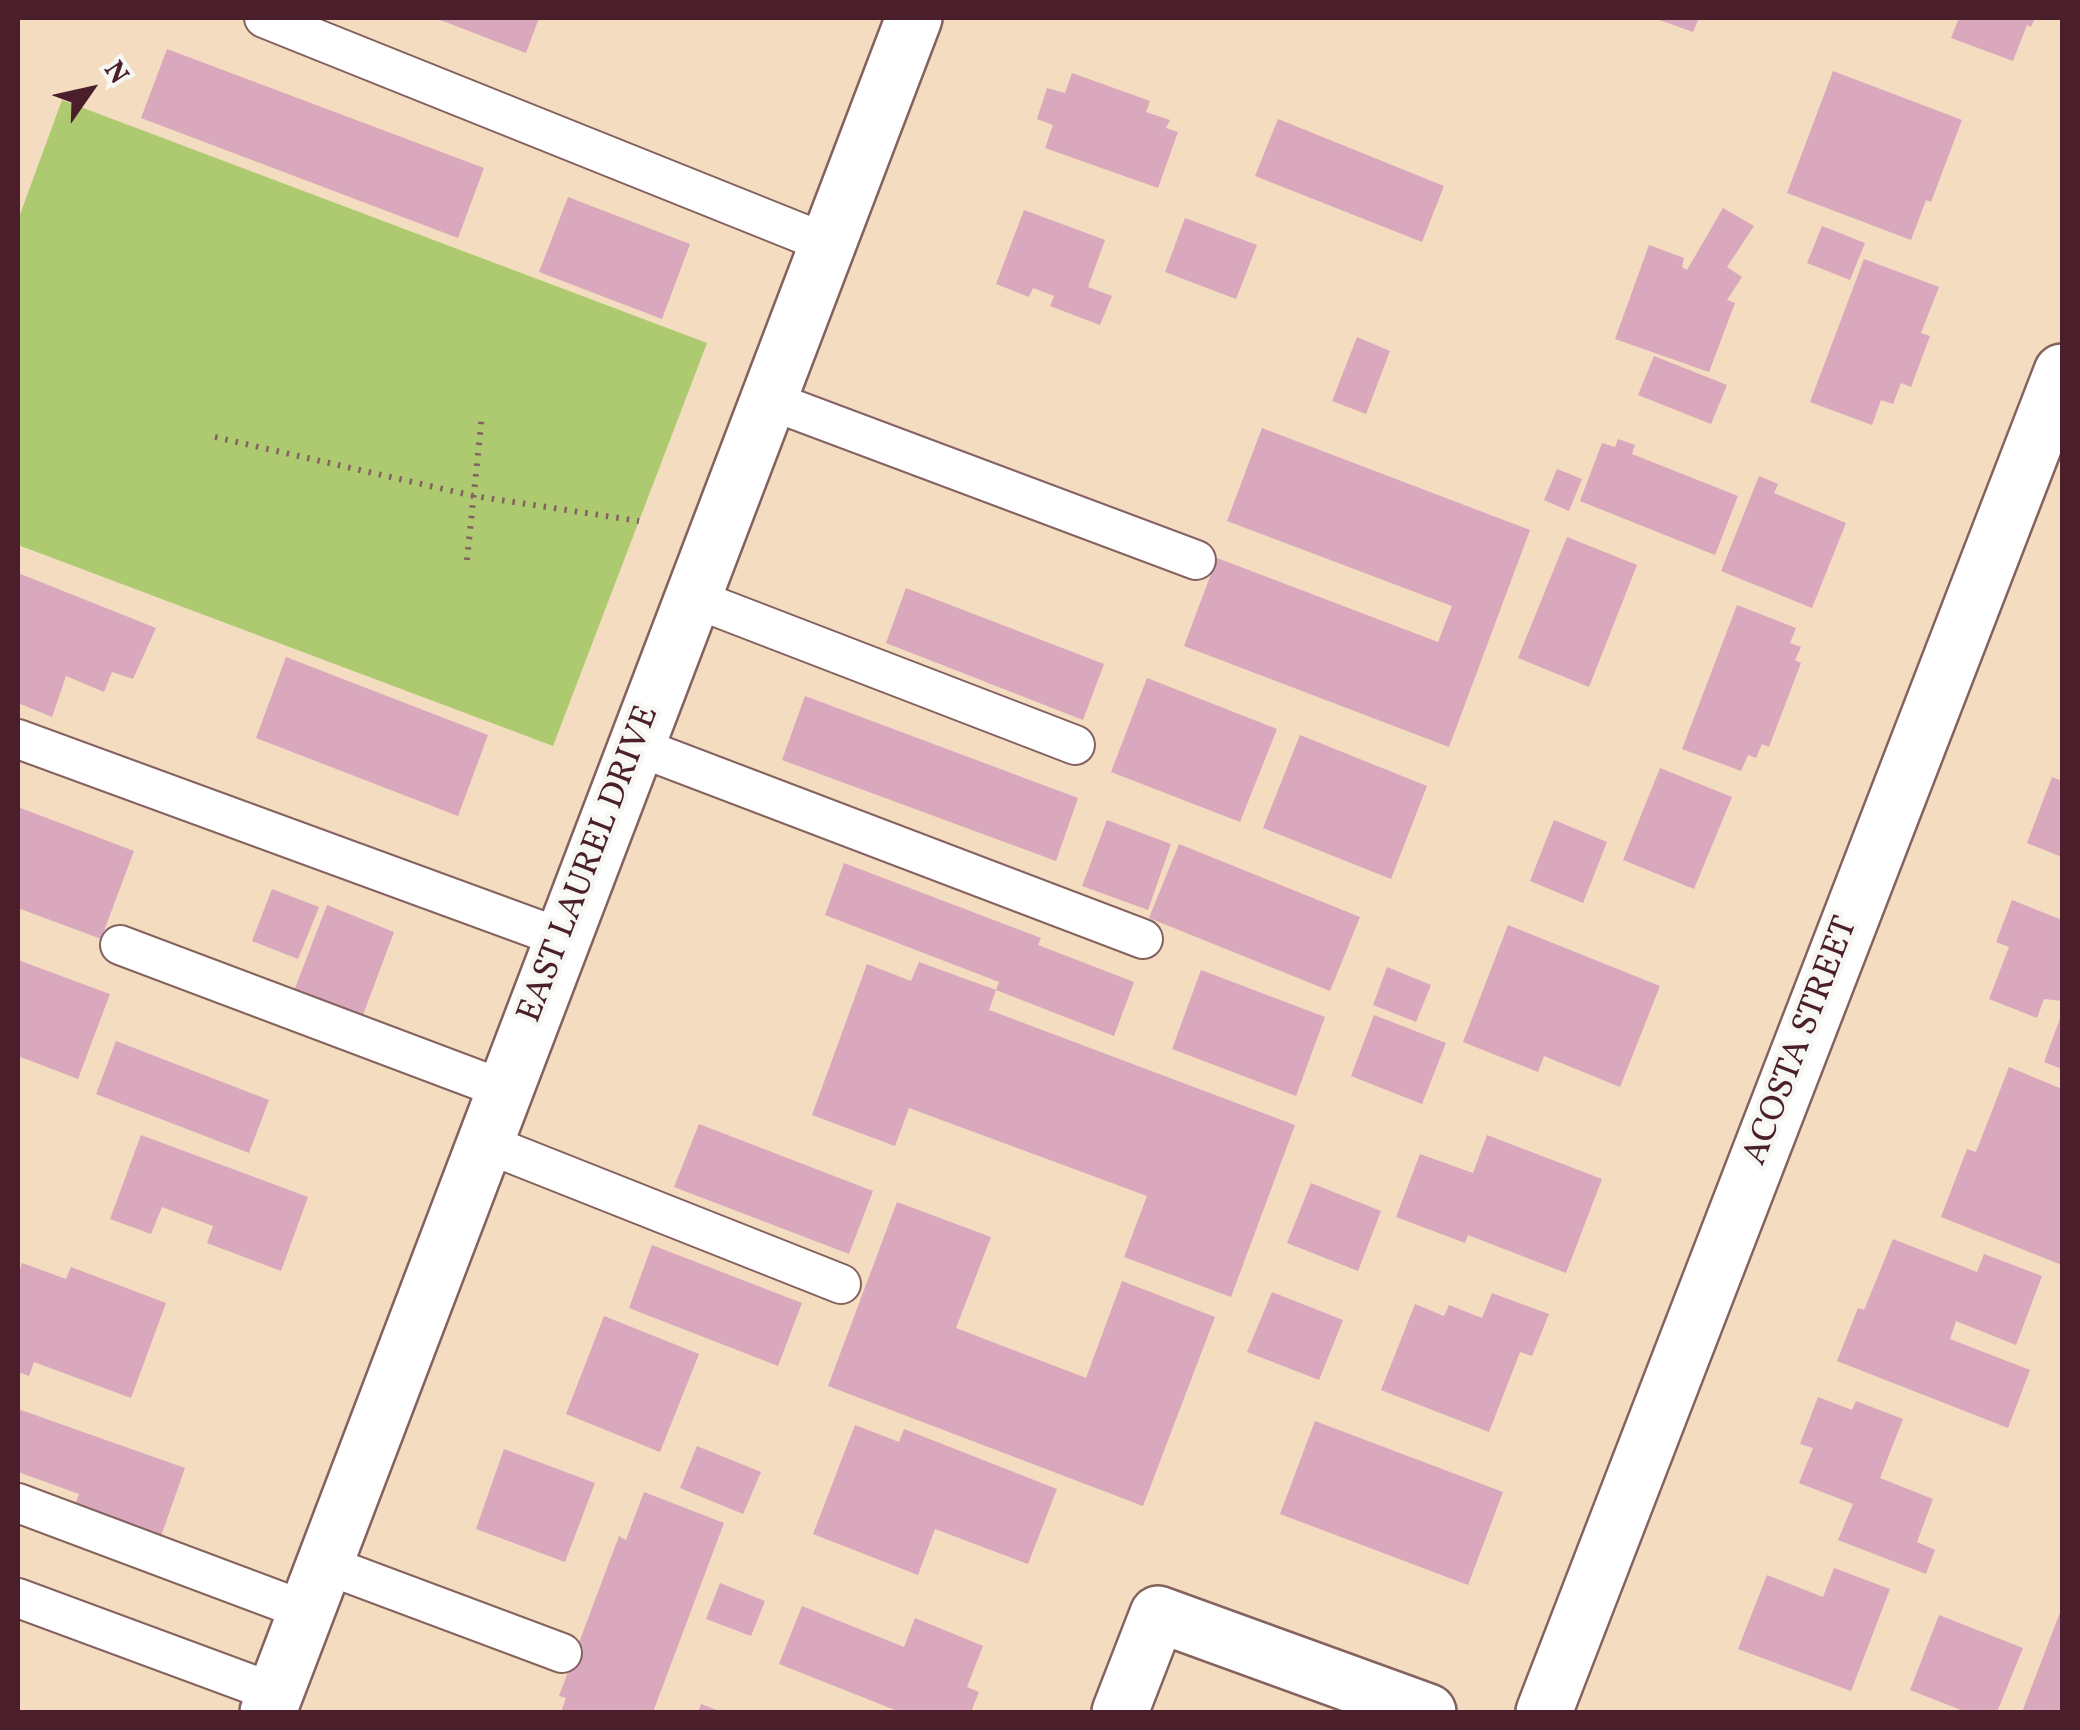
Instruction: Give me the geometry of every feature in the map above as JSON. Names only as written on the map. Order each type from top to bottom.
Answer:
[{"type":"street","name":"EAST LAUREL DRIVE","points":[[271,1703],[914,18]]},
{"type":"street","name":"ACOSTA STREET","points":[[1544,1712],[2062,372]]},
{"type":"street","points":[[1120,1712],[1158,1614],[1428,1712]]},
{"type":"lane","points":[[264,18],[828,244]]},
{"type":"lane","points":[[769,400],[1196,560]]},
{"type":"lane","points":[[693,598],[1074,746]]},
{"type":"lane","points":[[18,739],[564,939]]},
{"type":"lane","points":[[636,746],[1143,939]]},
{"type":"lane","points":[[120,945],[504,1090]]},
{"type":"lane","points":[[485,1143],[841,1284]]},
{"type":"lane","points":[[18,1503],[562,1653]]},
{"type":"lane","points":[[18,1598],[271,1703]]},
{"type":"path","points":[[467,560],[482,415]]},
{"type":"path","points":[[216,437],[474,496],[639,521]]},
{"type":"green space","points":[[62,100],[707,343],[553,746],[18,545],[18,220]]},
{"type":"building","points":[[435,18],[539,18],[526,53]]},
{"type":"building","points":[[1654,18],[1699,18],[1693,32]]},
{"type":"building","points":[[1959,18],[2035,18],[2031,27],[2027,25],[2013,61],[1951,38]]},
{"type":"building","points":[[167,49],[484,168],[458,238],[141,118]]},
{"type":"building","points":[[1833,71],[1962,120],[1931,202],[1926,200],[1911,240],[1787,193]]},
{"type":"building","points":[[1072,73],[1150,101],[1146,112],[1170,120],[1166,128],[1178,132],[1158,188],[1045,148],[1053,125],[1037,119],[1047,88],[1065,93]]},
{"type":"building","points":[[1278,119],[1444,186],[1422,242],[1255,176]]},
{"type":"building","points":[[568,197],[690,244],[662,319],[539,272]]},
{"type":"building","points":[[1723,208],[1754,226],[1727,267],[1742,277],[1727,300],[1735,303],[1709,372],[1615,339],[1649,245],[1684,258],[1682,267],[1687,270]]},
{"type":"building","points":[[1024,210],[1105,240],[1088,287],[1112,296],[1100,325],[1050,306],[1054,296],[1033,288],[1029,297],[996,284]]},
{"type":"building","points":[[1185,218],[1257,245],[1236,299],[1165,272]]},
{"type":"building","points":[[1822,226],[1865,243],[1850,280],[1807,263]]},
{"type":"building","points":[[1864,259],[1939,287],[1921,333],[1930,336],[1911,387],[1901,383],[1893,404],[1881,400],[1872,425],[1810,402]]},
{"type":"building","points":[[1357,337],[1390,351],[1366,414],[1332,401]]},
{"type":"building","points":[[1654,356],[1727,385],[1711,424],[1638,395]]},
{"type":"building","points":[[1262,428],[1530,530],[1449,747],[1184,646],[1217,558],[1438,642],[1452,606],[1227,521]]},
{"type":"building","points":[[1618,439],[1635,445],[1632,454],[1738,496],[1715,555],[1580,501],[1602,443],[1615,447]]},
{"type":"building","points":[[1557,469],[1582,479],[1569,511],[1544,500]]},
{"type":"building","points":[[1759,476],[1778,484],[1774,493],[1846,523],[1812,608],[1721,571]]},
{"type":"building","points":[[1567,537],[1637,565],[1589,687],[1518,658]]},
{"type":"building","points":[[18,573],[156,628],[133,679],[112,672],[104,692],[66,676],[52,717],[18,703]]},
{"type":"building","points":[[906,588],[1104,664],[1083,720],[886,643]]},
{"type":"building","points":[[1737,605],[1796,628],[1790,643],[1801,647],[1795,660],[1801,663],[1769,747],[1762,744],[1756,758],[1748,755],[1741,771],[1682,749]]},
{"type":"building","points":[[286,657],[488,735],[458,816],[256,738]]},
{"type":"building","points":[[1147,678],[1277,729],[1240,822],[1111,772]]},
{"type":"building","points":[[805,696],[1078,798],[1056,861],[782,760]]},
{"type":"building","points":[[1300,735],[1427,786],[1391,879],[1263,828]]},
{"type":"building","points":[[1660,768],[1732,797],[1694,889],[1623,860]]},
{"type":"building","points":[[2052,777],[2062,781],[2062,857],[2027,843]]},
{"type":"building","points":[[18,807],[134,851],[101,939],[18,908]]},
{"type":"building","points":[[1107,820],[1171,844],[1148,910],[1082,886]]},
{"type":"building","points":[[1554,820],[1607,842],[1583,903],[1530,881]]},
{"type":"building","points":[[1179,844],[1360,917],[1330,991],[1149,918]]},
{"type":"building","points":[[844,863],[1041,938],[1038,945],[1134,982],[1114,1036],[996,990],[999,982],[825,915]]},
{"type":"building","points":[[272,889],[319,907],[298,959],[252,941]]},
{"type":"building","points":[[2012,900],[2062,920],[2062,1001],[2044,999],[2037,1018],[1989,999],[2009,947],[1996,942]]},
{"type":"building","points":[[327,905],[394,932],[360,1023],[292,996]]},
{"type":"building","points":[[1508,925],[1660,986],[1620,1087],[1544,1056],[1538,1072],[1463,1042]]},
{"type":"building","points":[[18,960],[110,994],[78,1079],[18,1056]]},
{"type":"building","points":[[919,962],[996,990],[989,1010],[1295,1125],[1231,1297],[1124,1257],[1147,1196],[909,1108],[895,1146],[812,1115],[867,964],[911,981]]},
{"type":"building","points":[[1387,967],[1431,985],[1416,1022],[1373,1005]]},
{"type":"building","points":[[1201,970],[1325,1017],[1296,1096],[1172,1049]]},
{"type":"building","points":[[2062,1013],[2062,1069],[2044,1062]]},
{"type":"building","points":[[1374,1015],[1446,1043],[1422,1104],[1351,1076]]},
{"type":"building","points":[[116,1041],[269,1100],[249,1153],[96,1094]]},
{"type":"building","points":[[2009,1067],[2062,1089],[2062,1265],[1941,1217],[1967,1149],[1976,1152]]},
{"type":"building","points":[[699,1124],[873,1191],[849,1254],[674,1187]]},
{"type":"building","points":[[141,1135],[308,1197],[281,1271],[207,1243],[213,1226],[162,1207],[151,1234],[110,1219]]},
{"type":"building","points":[[1487,1135],[1602,1179],[1566,1273],[1468,1235],[1465,1243],[1396,1217],[1420,1154],[1473,1173]]},
{"type":"building","points":[[1311,1183],[1381,1211],[1358,1271],[1287,1243]]},
{"type":"building","points":[[897,1202],[991,1237],[956,1328],[1086,1378],[1122,1281],[1215,1317],[1143,1506],[828,1386]]},
{"type":"building","points":[[1893,1239],[1977,1272],[1984,1254],[2042,1276],[2016,1345],[1956,1321],[1950,1339],[2030,1370],[2008,1428],[1837,1361],[1858,1308],[1864,1310]]},
{"type":"building","points":[[652,1245],[802,1303],[778,1366],[629,1308]]},
{"type":"building","points":[[22,1263],[66,1279],[71,1267],[166,1303],[131,1398],[34,1362],[29,1376],[18,1372],[18,1275]]},
{"type":"building","points":[[1272,1292],[1343,1320],[1319,1380],[1247,1352]]},
{"type":"building","points":[[1492,1293],[1549,1314],[1532,1356],[1520,1352],[1489,1432],[1381,1390],[1415,1304],[1444,1316],[1449,1305],[1482,1318]]},
{"type":"building","points":[[604,1316],[699,1354],[660,1452],[566,1414]]},
{"type":"building","points":[[1818,1397],[1852,1410],[1856,1401],[1903,1419],[1880,1478],[1933,1499],[1917,1542],[1935,1550],[1926,1574],[1838,1540],[1853,1504],[1799,1483],[1813,1448],[1800,1444]]},
{"type":"building","points":[[18,1409],[185,1468],[159,1542],[73,1511],[79,1494],[18,1472]]},
{"type":"building","points":[[1315,1421],[1503,1492],[1468,1585],[1280,1514]]},
{"type":"building","points":[[855,1425],[899,1442],[904,1429],[1057,1489],[1028,1564],[935,1529],[918,1575],[813,1534]]},
{"type":"building","points":[[697,1446],[761,1472],[743,1514],[680,1488]]},
{"type":"building","points":[[504,1449],[595,1483],[565,1562],[476,1529]]},
{"type":"building","points":[[644,1492],[724,1523],[653,1712],[561,1712],[566,1698],[559,1696],[619,1536],[626,1540]]},
{"type":"building","points":[[1834,1568],[1890,1589],[1851,1691],[1738,1649],[1767,1575],[1823,1597]]},
{"type":"building","points":[[720,1583],[765,1601],[751,1636],[706,1619]]},
{"type":"building","points":[[802,1606],[904,1647],[915,1618],[983,1646],[967,1687],[979,1692],[971,1712],[900,1712],[779,1664]]},
{"type":"building","points":[[2062,1607],[2062,1712],[2022,1712]]},
{"type":"building","points":[[1939,1615],[2023,1648],[1997,1712],[1966,1712],[1910,1690]]},
{"type":"building","points":[[701,1704],[722,1712],[698,1712]]}]
